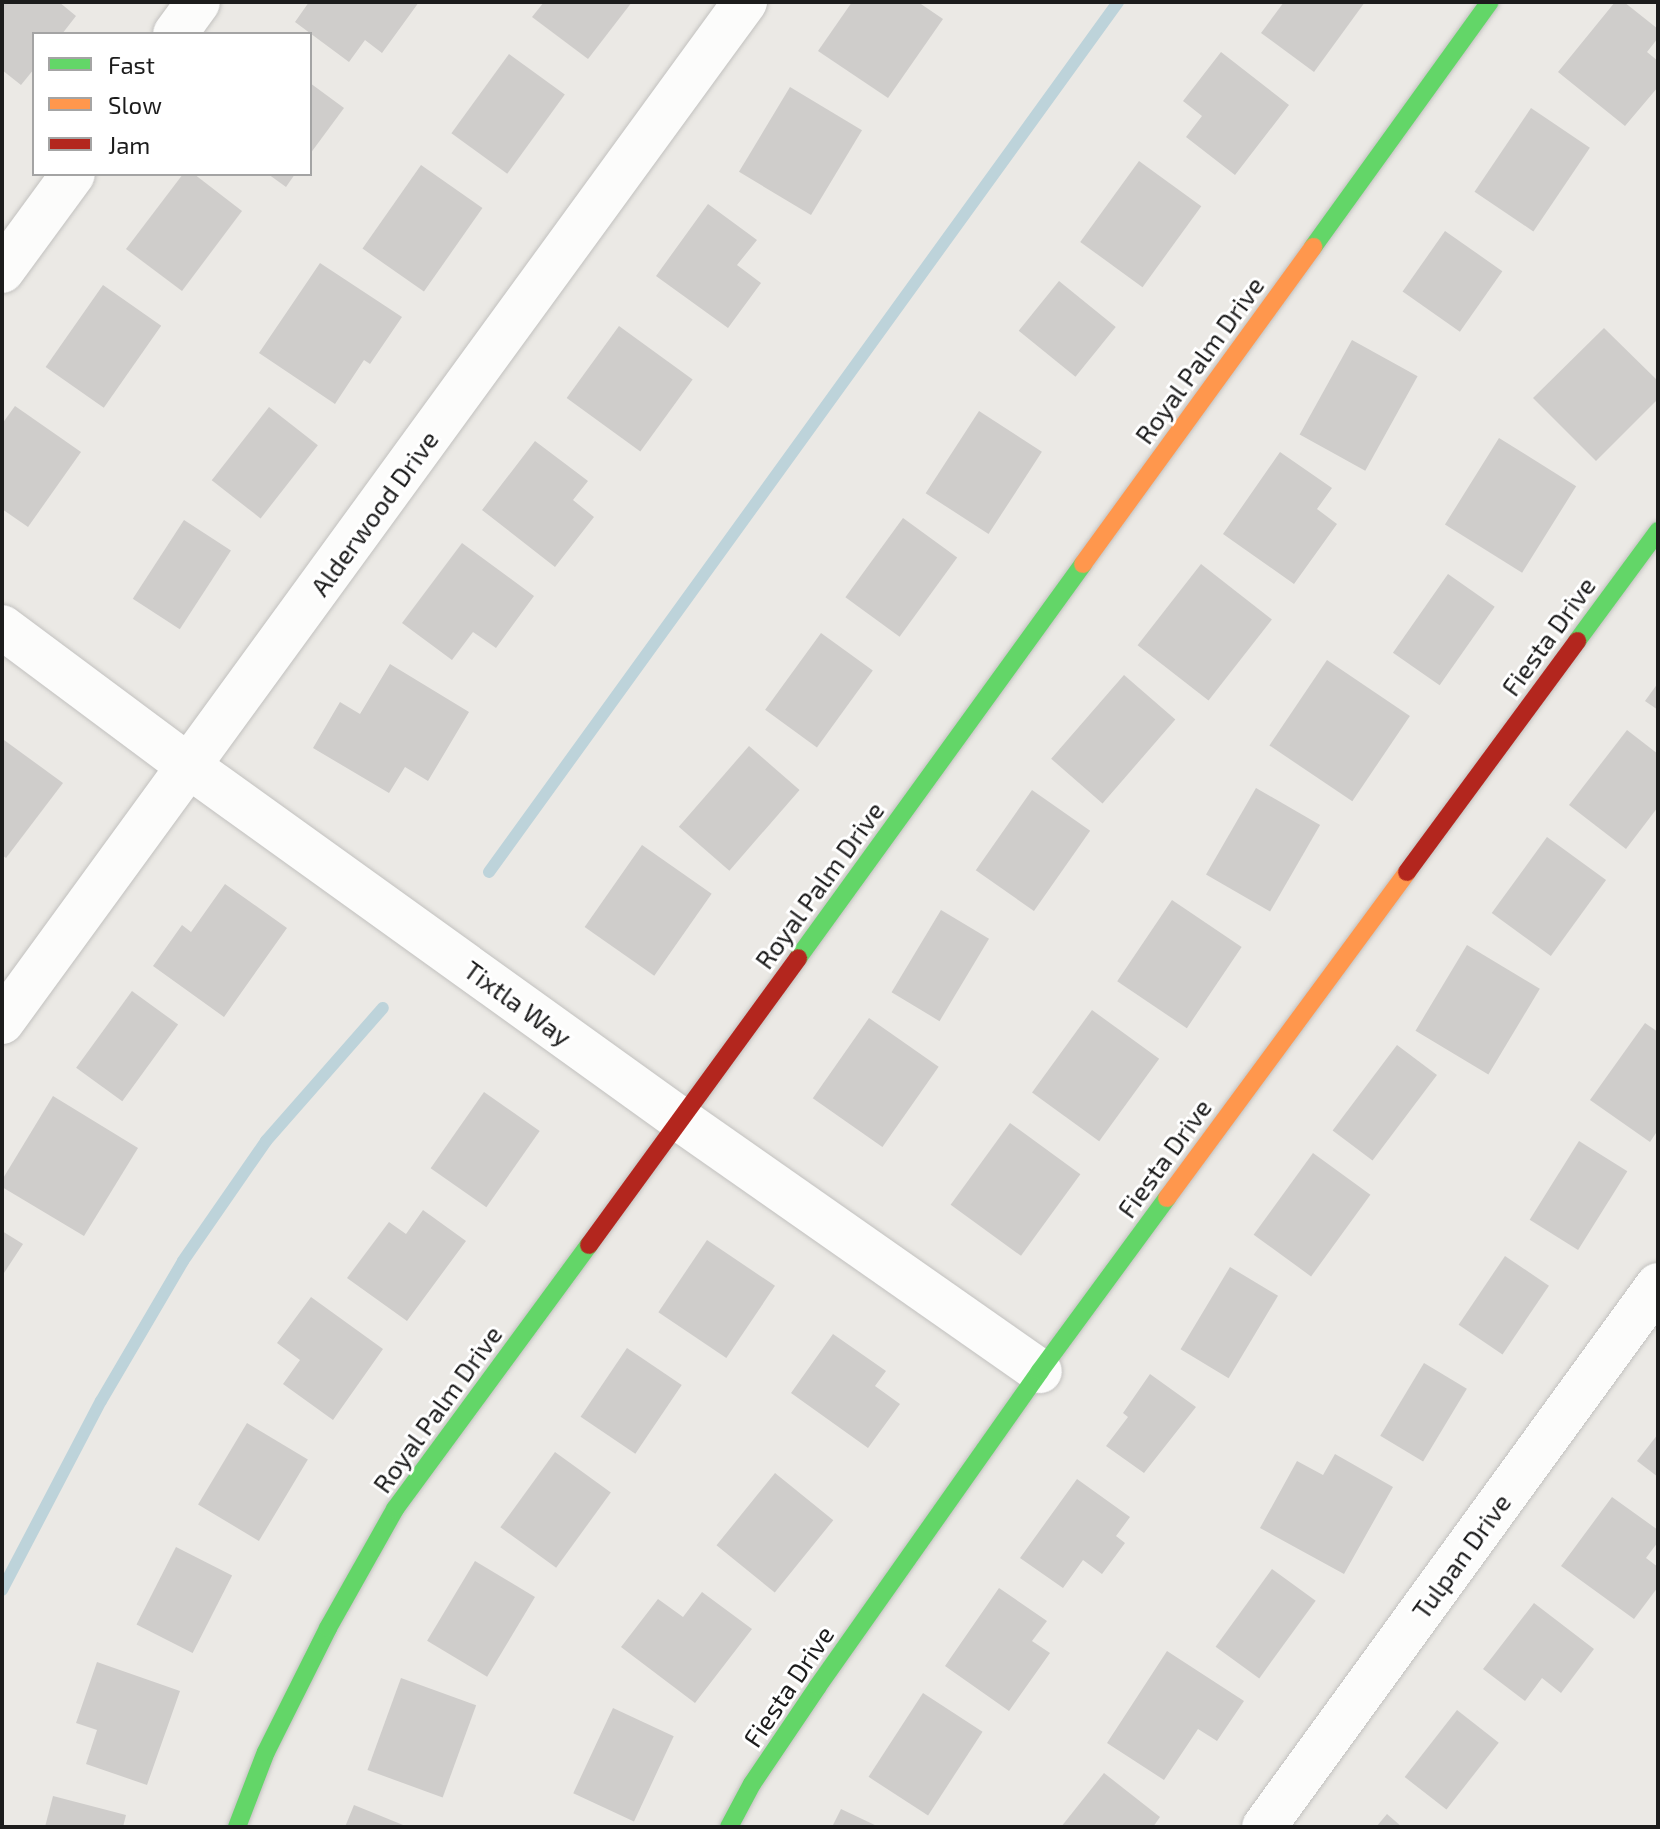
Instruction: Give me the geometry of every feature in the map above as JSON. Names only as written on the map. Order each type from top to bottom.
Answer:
[{"type":"street","points":[[176,32],[198,2]]},
{"type":"street","name":"Alderwood Drive","points":[[2,1022],[745,2]]},
{"type":"street","name":"Royal Palm Drive","points":[[237,1827],[273,1739],[328,1628],[395,1509],[681,1120],[1490,2]]},
{"type":"street","points":[[2,271],[72,176]]},
{"type":"street","name":"Fiesta Drive","points":[[729,1827],[752,1784],[818,1686],[1040,1371],[1658,531]]},
{"type":"street","name":"Tixtla Way","points":[[2,627],[190,767],[681,1120],[1040,1371]]},
{"type":"street","name":"Tulpan Drive","points":[[1264,1827],[1658,1285]]},
{"type":"building","points":[[3,2],[59,2],[76,16],[64,32],[32,32],[32,71],[21,85],[2,70]]},
{"type":"building","points":[[309,2],[419,2],[382,53],[365,40],[349,62],[295,22]]},
{"type":"building","points":[[544,2],[632,2],[588,59],[532,17]]},
{"type":"building","points":[[852,2],[918,2],[943,19],[888,98],[818,51]]},
{"type":"building","points":[[1284,2],[1365,2],[1314,72],[1261,33]]},
{"type":"building","points":[[1615,2],[1624,2],[1658,29],[1658,38],[1647,52],[1658,61],[1658,87],[1625,126],[1558,72]]},
{"type":"building","points":[[1221,52],[1289,105],[1235,175],[1186,137],[1202,116],[1183,101]]},
{"type":"building","points":[[509,54],[565,95],[507,174],[451,133]]},
{"type":"building","points":[[312,84],[344,108],[312,151]]},
{"type":"building","points":[[790,87],[862,130],[811,215],[739,172]]},
{"type":"building","points":[[1531,108],[1590,148],[1533,231],[1475,192]]},
{"type":"building","points":[[1139,161],[1201,206],[1143,287],[1080,242]]},
{"type":"building","points":[[421,165],[482,208],[424,292],[362,249]]},
{"type":"building","points":[[181,176],[197,176],[242,211],[182,291],[126,249]]},
{"type":"building","points":[[271,176],[294,176],[286,187]]},
{"type":"building","points":[[708,204],[757,240],[737,265],[761,283],[728,328],[656,276]]},
{"type":"building","points":[[1445,231],[1502,271],[1460,332],[1403,292]]},
{"type":"building","points":[[320,263],[402,317],[370,364],[364,360],[335,404],[259,353]]},
{"type":"building","points":[[1059,281],[1116,327],[1075,377],[1019,331]]},
{"type":"building","points":[[103,285],[161,326],[104,408],[46,367]]},
{"type":"building","points":[[619,326],[693,379],[640,451],[567,398]]},
{"type":"building","points":[[1604,328],[1658,381],[1658,399],[1596,461],[1533,398]]},
{"type":"building","points":[[1352,340],[1418,376],[1365,471],[1300,434]]},
{"type":"building","points":[[15,406],[81,452],[28,527],[2,509],[2,424]]},
{"type":"building","points":[[269,407],[318,445],[261,518],[212,480]]},
{"type":"building","points":[[979,411],[1042,452],[989,534],[926,493]]},
{"type":"building","points":[[1499,438],[1576,486],[1522,573],[1445,525]]},
{"type":"building","points":[[535,441],[588,481],[573,500],[594,517],[555,567],[482,510]]},
{"type":"building","points":[[1280,452],[1332,488],[1317,509],[1337,524],[1294,584],[1223,534]]},
{"type":"building","points":[[903,518],[957,557],[900,637],[845,597]]},
{"type":"building","points":[[184,520],[231,550],[180,629],[133,599]]},
{"type":"building","points":[[462,543],[534,596],[496,648],[473,632],[452,660],[402,623]]},
{"type":"building","points":[[1201,564],[1272,619],[1209,701],[1138,645]]},
{"type":"building","points":[[1448,574],[1495,607],[1440,685],[1393,653]]},
{"type":"building","points":[[821,633],[873,671],[817,747],[765,710]]},
{"type":"building","points":[[1327,660],[1410,716],[1352,801],[1269,745]]},
{"type":"building","points":[[390,664],[469,712],[428,781],[405,767],[389,793],[313,748],[340,702],[360,714]]},
{"type":"building","points":[[1124,675],[1175,720],[1102,803],[1051,759]]},
{"type":"building","points":[[1658,683],[1658,710],[1645,701]]},
{"type":"building","points":[[1627,730],[1658,754],[1658,807],[1626,849],[1569,805]]},
{"type":"building","points":[[4,740],[63,783],[6,858],[2,855]]},
{"type":"building","points":[[749,746],[800,790],[729,871],[679,827]]},
{"type":"building","points":[[1256,788],[1320,825],[1270,912],[1206,875]]},
{"type":"building","points":[[1032,790],[1090,831],[1034,911],[976,870]]},
{"type":"building","points":[[1547,837],[1606,880],[1551,956],[1492,913]]},
{"type":"building","points":[[642,845],[712,894],[654,976],[585,927]]},
{"type":"building","points":[[225,884],[287,928],[224,1017],[153,966],[182,925],[191,932]]},
{"type":"building","points":[[1172,900],[1242,947],[1187,1028],[1117,981]]},
{"type":"building","points":[[941,910],[989,939],[940,1021],[892,992]]},
{"type":"building","points":[[1467,945],[1540,989],[1488,1074],[1415,1031]]},
{"type":"building","points":[[132,991],[178,1025],[122,1101],[76,1068]]},
{"type":"building","points":[[1092,1010],[1159,1059],[1099,1141],[1032,1093]]},
{"type":"building","points":[[869,1018],[939,1067],[882,1147],[813,1098]]},
{"type":"building","points":[[1645,1023],[1658,1032],[1658,1130],[1650,1142],[1590,1100]]},
{"type":"building","points":[[1397,1045],[1437,1075],[1373,1161],[1333,1130]]},
{"type":"building","points":[[484,1092],[540,1131],[486,1207],[431,1168]]},
{"type":"building","points":[[53,1096],[138,1148],[84,1236],[2,1187],[2,1180]]},
{"type":"building","points":[[1010,1123],[1080,1174],[1021,1256],[951,1205]]},
{"type":"building","points":[[1579,1141],[1627,1171],[1578,1250],[1530,1220]]},
{"type":"building","points":[[1313,1153],[1370,1195],[1311,1276],[1254,1235]]},
{"type":"building","points":[[423,1210],[466,1241],[407,1321],[347,1278],[389,1222],[406,1234]]},
{"type":"building","points":[[2,1231],[23,1244],[2,1276]]},
{"type":"building","points":[[707,1240],[775,1286],[726,1358],[658,1312]]},
{"type":"building","points":[[1505,1256],[1549,1286],[1503,1354],[1459,1325]]},
{"type":"building","points":[[1230,1267],[1278,1296],[1229,1378],[1181,1349]]},
{"type":"building","points":[[311,1297],[383,1349],[333,1420],[283,1384],[300,1360],[277,1343]]},
{"type":"building","points":[[833,1334],[886,1371],[875,1386],[900,1404],[868,1448],[791,1393]]},
{"type":"building","points":[[627,1348],[682,1385],[635,1454],[581,1417]]},
{"type":"building","points":[[1424,1363],[1467,1389],[1423,1462],[1380,1436]]},
{"type":"building","points":[[1150,1374],[1196,1407],[1144,1473],[1106,1446],[1128,1417],[1123,1413]]},
{"type":"building","points":[[247,1423],[308,1460],[259,1541],[198,1504]]},
{"type":"building","points":[[1658,1434],[1658,1477],[1637,1461]]},
{"type":"building","points":[[555,1452],[611,1493],[556,1568],[500,1527]]},
{"type":"building","points":[[1335,1454],[1393,1487],[1344,1574],[1260,1528],[1297,1461],[1323,1475]]},
{"type":"building","points":[[775,1473],[833,1520],[775,1592],[716,1545]]},
{"type":"building","points":[[1077,1479],[1130,1517],[1116,1536],[1125,1543],[1102,1574],[1083,1560],[1063,1588],[1020,1558]]},
{"type":"building","points":[[1612,1497],[1658,1530],[1658,1542],[1646,1558],[1658,1567],[1658,1587],[1634,1619],[1561,1566]]},
{"type":"building","points":[[176,1547],[232,1576],[193,1653],[137,1625]]},
{"type":"building","points":[[475,1561],[535,1597],[487,1677],[427,1641]]},
{"type":"building","points":[[1272,1569],[1316,1601],[1259,1678],[1216,1647]]},
{"type":"building","points":[[999,1588],[1047,1621],[1032,1641],[1050,1653],[1009,1711],[945,1666]]},
{"type":"building","points":[[702,1592],[752,1629],[695,1703],[621,1647],[658,1599],[683,1617]]},
{"type":"building","points":[[1534,1603],[1594,1649],[1561,1693],[1542,1678],[1525,1701],[1483,1669]]},
{"type":"building","points":[[1167,1651],[1244,1701],[1217,1741],[1198,1729],[1164,1780],[1107,1743]]},
{"type":"building","points":[[97,1662],[180,1691],[147,1785],[86,1764],[97,1730],[76,1723]]},
{"type":"building","points":[[401,1678],[476,1705],[443,1797],[367,1770]]},
{"type":"building","points":[[923,1693],[983,1732],[928,1816],[869,1777]]},
{"type":"building","points":[[613,1708],[674,1736],[634,1822],[573,1793]]},
{"type":"building","points":[[1457,1710],[1499,1743],[1446,1810],[1405,1777]]},
{"type":"building","points":[[1104,1773],[1160,1817],[1153,1827],[1061,1827]]},
{"type":"building","points":[[53,1796],[126,1815],[123,1827],[45,1827]]},
{"type":"building","points":[[354,1805],[408,1827],[345,1827]]},
{"type":"building","points":[[841,1809],[879,1827],[832,1827]]},
{"type":"building","points":[[1387,1814],[1402,1827],[1376,1827]]},
{"type":"waterway","points":[[489,872],[1118,2]]},
{"type":"waterway","points":[[2,1590],[101,1401],[183,1261],[266,1141],[383,1008]]},
{"type":"traffic: fast","points":[[1313,247],[1490,2]]},
{"type":"traffic: fast","points":[[1577,641],[1658,531]]},
{"type":"traffic: fast","points":[[798,958],[1083,564]]},
{"type":"traffic: fast","points":[[729,1827],[752,1784],[818,1686],[1040,1371],[1167,1198]]},
{"type":"traffic: fast","points":[[237,1827],[266,1752],[328,1628],[395,1509],[589,1245]]},
{"type":"traffic: slow","points":[[1083,564],[1313,247]]},
{"type":"traffic: slow","points":[[1167,1198],[1407,872]]},
{"type":"traffic: jam","points":[[1407,872],[1577,641]]},
{"type":"traffic: jam","points":[[589,1245],[798,958]]}]
